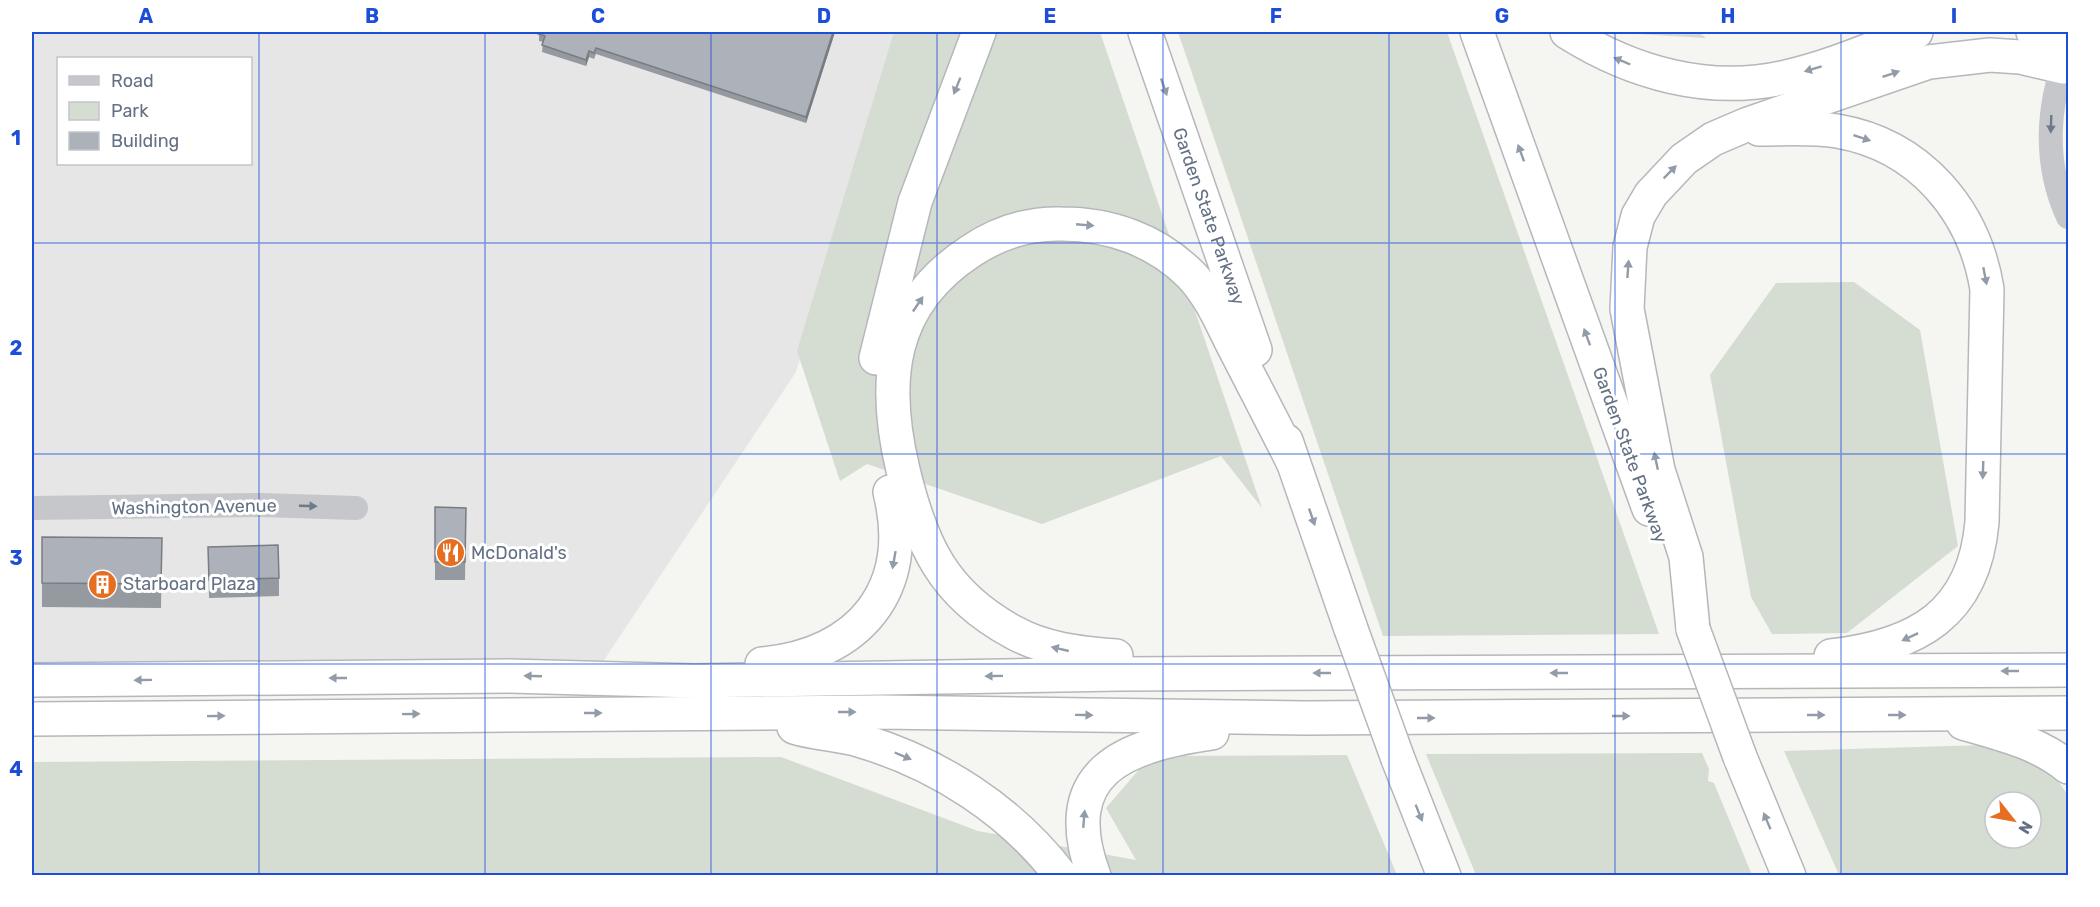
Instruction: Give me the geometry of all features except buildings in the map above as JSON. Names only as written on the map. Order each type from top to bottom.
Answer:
[{"type":"highway","points":[[592,678],[796,659],[839,642],[862,623],[880,599],[892,572],[897,541],[895,513],[873,411],[876,359],[915,202],[979,32]]},
{"type":"highway","name":"Garden State Parkway","points":[[1145,32],[1351,629],[1398,759],[1444,876]]},
{"type":"highway","name":"Garden State Parkway","points":[[1477,32],[1740,757],[1789,876]]},
{"type":"highway","points":[[1567,32],[1604,53],[1639,68],[1680,78],[1725,83],[1747,83],[1786,77],[1902,37],[1939,32]]},
{"type":"highway","points":[[2033,32],[2066,53]]},
{"type":"highway","points":[[1693,629],[1686,557],[1658,471],[1632,342],[1628,309],[1628,260],[1638,216],[1661,182],[1698,148],[1737,128],[1899,72],[1944,59],[2066,53]]},
{"type":"highway","points":[[1737,128],[1836,131],[1864,138],[1910,160],[1940,186],[1966,221],[1980,254],[1988,307],[1980,540],[1971,573],[1955,601],[1932,624],[1901,642],[1744,672]]},
{"type":"highway","points":[[1200,674],[1118,656],[1072,652],[1042,645],[1001,626],[953,585],[935,561],[922,537],[897,445],[891,394],[894,362],[903,330],[918,304],[939,276],[963,256],[991,240],[1020,229],[1057,224],[1087,224],[1119,231],[1167,255],[1193,278],[1214,307],[1293,462]]},
{"type":"highway","points":[[32,680],[509,676],[695,681],[1200,674],[2068,670]]},
{"type":"highway","points":[[746,712],[798,729],[861,740],[934,771],[981,799],[1007,820],[1061,876]]},
{"type":"highway","points":[[32,719],[746,712],[1305,718],[2068,713]]},
{"type":"highway","points":[[1935,715],[2026,742],[2050,753],[2068,767]]},
{"type":"highway","points":[[1094,876],[1083,837],[1084,810],[1096,782],[1118,758],[1150,744],[1176,737],[1305,718]]},
{"type":"street","points":[[2066,53],[2052,110],[2051,143],[2055,182],[2068,217]]},
{"type":"street","name":"Washington Avenue","points":[[32,508],[261,505],[356,508]]},
{"type":"street","points":[[32,665],[72,680]]},
{"type":"shaded area","points":[[32,32],[895,32],[796,372],[592,678],[32,680]]},
{"type":"green space","points":[[894,32],[1100,32],[1262,508],[1221,456],[1042,524],[867,464],[840,481],[797,351]]},
{"type":"green space","points":[[1178,32],[1447,32],[1659,634],[1383,636]]},
{"type":"green space","points":[[1603,32],[1698,32],[1706,38]]},
{"type":"green space","points":[[1854,282],[1920,330],[1958,546],[1847,633],[1772,634],[1751,597],[1710,375],[1776,283]]},
{"type":"green space","points":[[1984,745],[2051,772],[2068,795],[2068,875],[1839,875],[1784,751]]},
{"type":"green space","points":[[1702,753],[1709,769],[1708,781],[1714,783],[1752,875],[1476,875],[1426,754]]},
{"type":"green space","points":[[1347,755],[1397,875],[32,875],[32,762],[781,757],[978,831],[1136,860],[1106,808],[1148,759],[1155,756]]},
{"type":"place","name":"McDonald's","points":[[450,553]]},
{"type":"place","name":"Starboard Plaza","points":[[102,584]]}]
